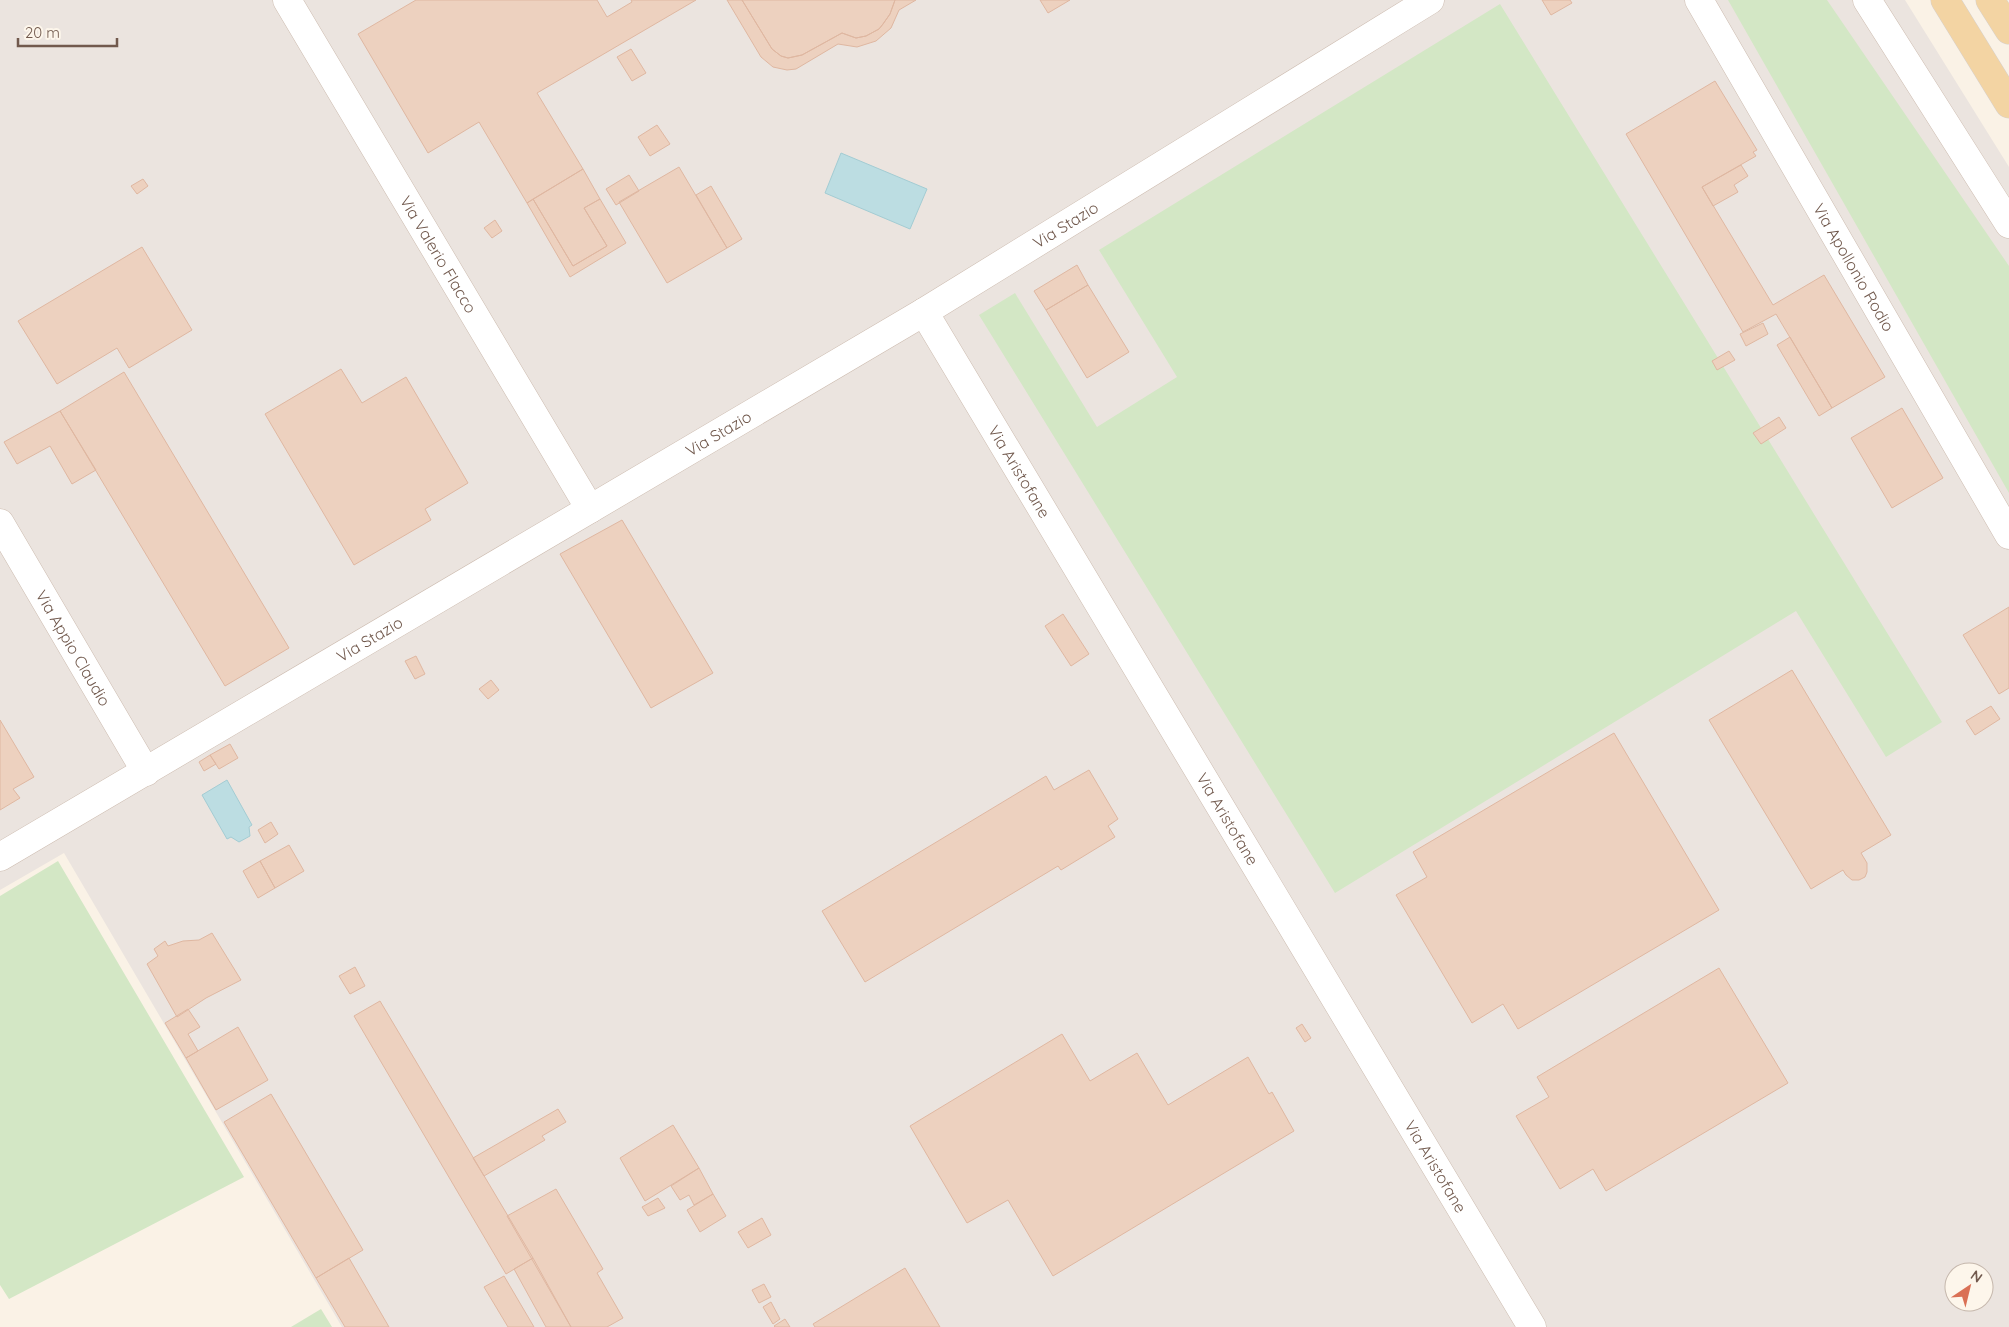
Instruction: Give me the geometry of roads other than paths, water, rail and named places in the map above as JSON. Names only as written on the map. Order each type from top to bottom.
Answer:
[{"type":"main road","points":[[1945,0],[2009,104]]},
{"type":"main road","points":[[1990,0],[2009,30]]},
{"type":"street","name":"Via Valerio Flacco","points":[[287,0],[590,509]]},
{"type":"street","name":"Via Stazio","points":[[0,857],[924,312],[1430,0]]},
{"type":"street","name":"Via Apollonio Rodio","points":[[1699,0],[2009,535]]},
{"type":"street","points":[[1867,0],[2009,224]]},
{"type":"street","name":"Via Aristofane","points":[[924,312],[1532,1327]]},
{"type":"street","name":"Via Appio Claudio","points":[[0,523],[146,772]]},
{"type":"water","points":[[841,153],[927,189],[910,229],[825,193]]},
{"type":"water","points":[[227,780],[252,825],[249,827],[250,836],[239,842],[231,837],[227,839],[202,795]]}]
